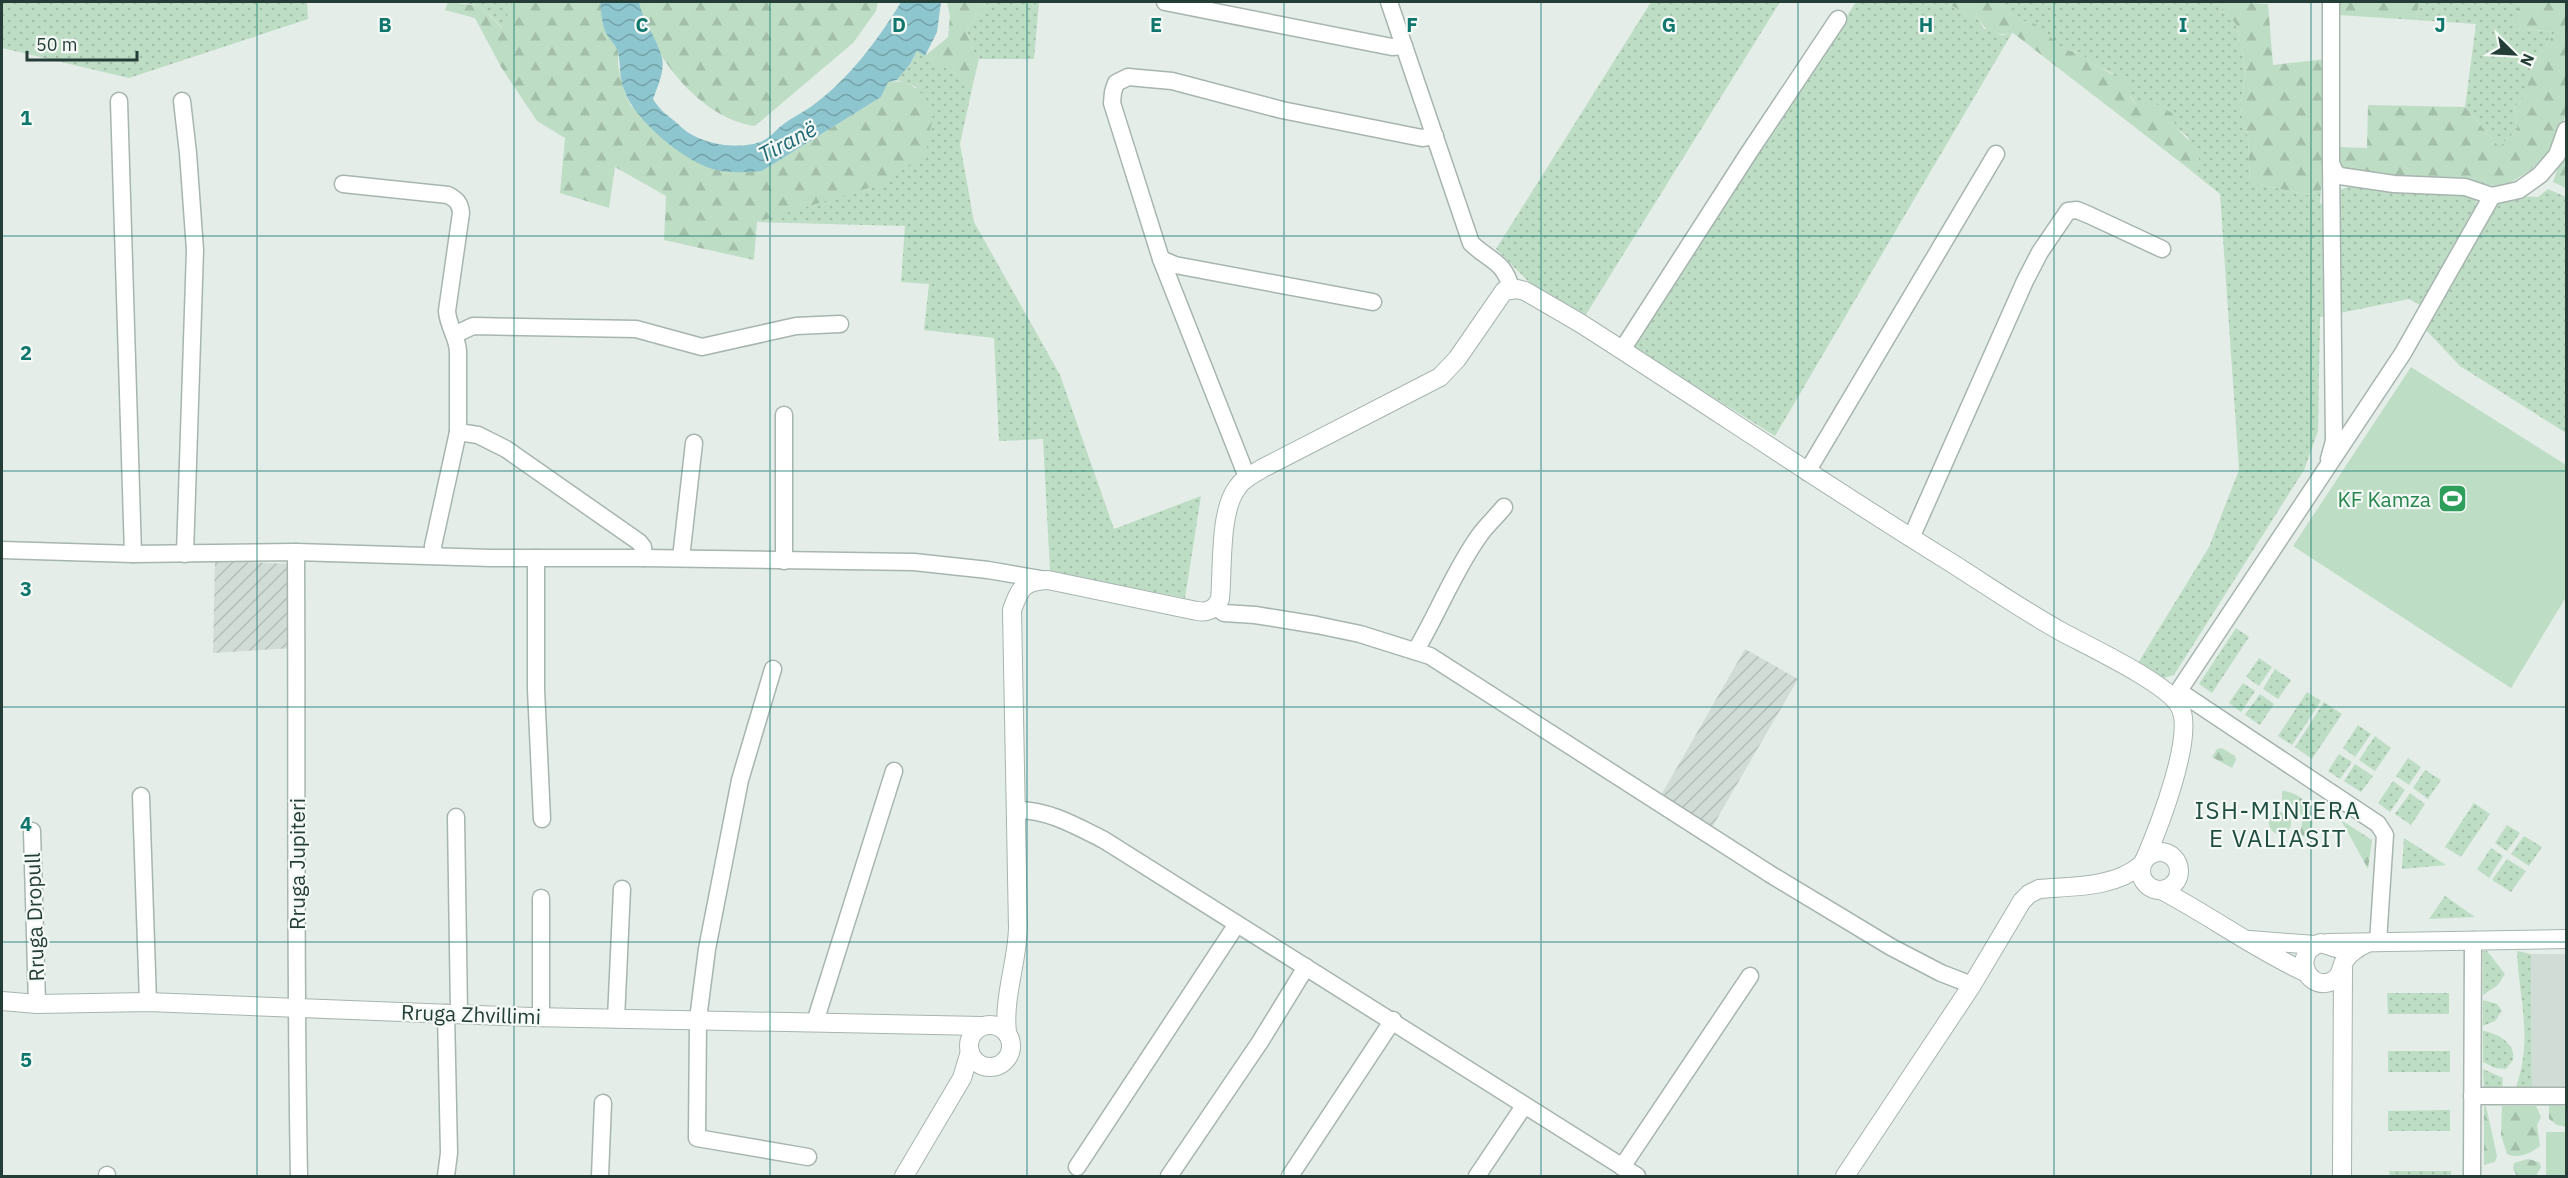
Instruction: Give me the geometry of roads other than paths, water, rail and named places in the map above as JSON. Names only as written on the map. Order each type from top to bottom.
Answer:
[{"type":"street","points":[[1165,2],[1392,47],[1404,46]]},
{"type":"street","points":[[1389,2],[1471,243],[1483,254],[1501,264],[1508,275],[1511,289]]},
{"type":"street","points":[[2322,476],[2334,441],[2331,2]]},
{"type":"street","points":[[1622,350],[1838,19]]},
{"type":"street","points":[[1248,477],[1161,259],[1112,103],[1113,92],[1121,78],[1172,81],[1282,110],[1422,138],[1435,136]]},
{"type":"street","points":[[119,101],[133,554]]},
{"type":"street","points":[[182,101],[195,250],[185,554]]},
{"type":"street","points":[[2331,163],[2335,172],[2347,179],[2394,184],[2465,187],[2492,196],[2519,190],[2540,175],[2557,155],[2566,130]]},
{"type":"street","points":[[1808,472],[1996,154]]},
{"type":"street","points":[[343,184],[448,195],[456,199],[461,213],[447,311],[448,324],[454,334],[458,351],[458,432],[433,546],[434,556]]},
{"type":"street","points":[[2177,695],[2403,353],[2492,196]]},
{"type":"street","points":[[1911,538],[2025,281],[2040,252],[2068,212],[2077,210],[2162,249]]},
{"type":"street","points":[[1161,259],[1175,265],[1373,302]]},
{"type":"street","points":[[1216,607],[1221,592],[1229,505],[1235,489],[1248,477],[1440,377],[1457,359],[1500,296],[1511,289],[1517,289],[1532,295],[1622,350],[2018,606],[2177,695],[2378,824],[2385,835],[2373,943]]},
{"type":"street","points":[[454,334],[473,326],[636,330],[702,347],[796,326],[840,324]]},
{"type":"street","points":[[2333,390],[2336,402],[2343,412],[2357,412],[2369,405]]},
{"type":"street","points":[[784,415],[784,561]]},
{"type":"street","points":[[458,432],[478,435],[506,450],[639,542],[643,548],[644,558]]},
{"type":"street","points":[[681,558],[694,443]]},
{"type":"street","points":[[1416,650],[1441,607],[1457,571],[1480,535],[1504,507]]},
{"type":"street","points":[[2,550],[133,554],[296,552],[536,558],[914,562],[988,570],[1048,580],[1203,612],[1216,607]]},
{"type":"street","name":"Rruga Jupiteri","points":[[296,552],[295,1007],[299,1176]]},
{"type":"street","points":[[536,558],[536,689],[542,819]]},
{"type":"street","points":[[904,1176],[962,1078],[971,1035],[986,1025],[1002,1007],[1016,962],[1018,936],[1017,810],[1011,594],[997,575],[988,570]]},
{"type":"street","points":[[1012,610],[1019,592],[1026,584],[1032,581],[1048,580]]},
{"type":"street","points":[[1216,607],[1224,613],[1255,615],[1317,625],[1416,650],[1457,672],[1780,880],[1891,947],[1941,973],[1971,985]]},
{"type":"street","points":[[773,669],[740,780],[707,949],[698,1019],[697,1138],[808,1157]]},
{"type":"street","points":[[2177,695],[2185,731],[2183,746],[2143,862],[2141,878],[2155,889],[2209,916],[2266,953],[2312,978],[2332,993],[2343,1007]]},
{"type":"street","points":[[814,1022],[894,771]]},
{"type":"street","points":[[2092,884],[2155,889],[2173,885],[2178,866],[2166,822],[2168,793]]},
{"type":"street","points":[[141,796],[148,1002]]},
{"type":"street","points":[[1017,810],[1035,810],[1046,813],[1104,840],[1393,1020],[1524,1106],[1637,1176]]},
{"type":"street","points":[[446,1176],[449,1153],[456,818]]},
{"type":"street","name":"Rruga Dropull","points":[[32,831],[37,1004]]},
{"type":"street","points":[[1845,1176],[1971,985],[2022,900],[2029,894],[2039,889],[2116,880],[2132,873],[2150,855],[2162,852],[2173,857],[2196,902],[2209,916]]},
{"type":"street","points":[[616,1019],[622,889]]},
{"type":"street","points":[[541,898],[542,1016]]},
{"type":"street","points":[[1077,1167],[1237,924]]},
{"type":"street","points":[[2246,939],[2278,944],[2566,939]]},
{"type":"street","points":[[2472,1176],[2473,940]]},
{"type":"street","points":[[2312,978],[2330,982],[2336,979],[2343,965],[2357,948],[2373,943]]},
{"type":"street","points":[[2321,944],[2339,950],[2343,965],[2342,1176]]},
{"type":"street","points":[[2312,978],[2304,961],[2306,954],[2321,944]]},
{"type":"street","points":[[1169,1176],[1260,1042],[1306,967]]},
{"type":"street","points":[[1622,1167],[1750,976]]},
{"type":"street","points":[[1007,1033],[1008,992]]},
{"type":"street","name":"Rruga Zhvillimi","points":[[2,1002],[37,1004],[148,1002],[616,1019],[986,1025]]},
{"type":"street","points":[[1290,1176],[1393,1020]]},
{"type":"street","points":[[941,1025],[961,1032],[976,1061],[982,1065],[996,1066]]},
{"type":"street","points":[[947,1105],[970,1077],[1002,1063],[1010,1052],[1010,1039],[1007,1033],[1002,1028],[986,1025]]},
{"type":"street","points":[[2472,1096],[2566,1096]]},
{"type":"street","points":[[600,1176],[603,1103]]},
{"type":"street","points":[[1477,1176],[1524,1106]]},
{"type":"water","name":"Tiranë","points":[[600,2],[639,2],[662,58],[662,74],[653,99],[662,110],[695,137],[716,144],[739,146],[766,139],[826,95],[862,58],[901,2],[941,2],[937,32],[925,56],[917,51],[897,80],[888,82],[881,97],[762,171],[736,172],[721,171],[694,161],[665,141],[640,116],[623,87],[618,52],[607,35]]},
{"type":"place","name":"KF Kamza","points":[[2452,499]]},
{"type":"district","name":"ISH-MINIERA E VALIASIT","points":[[2278,824]]}]
